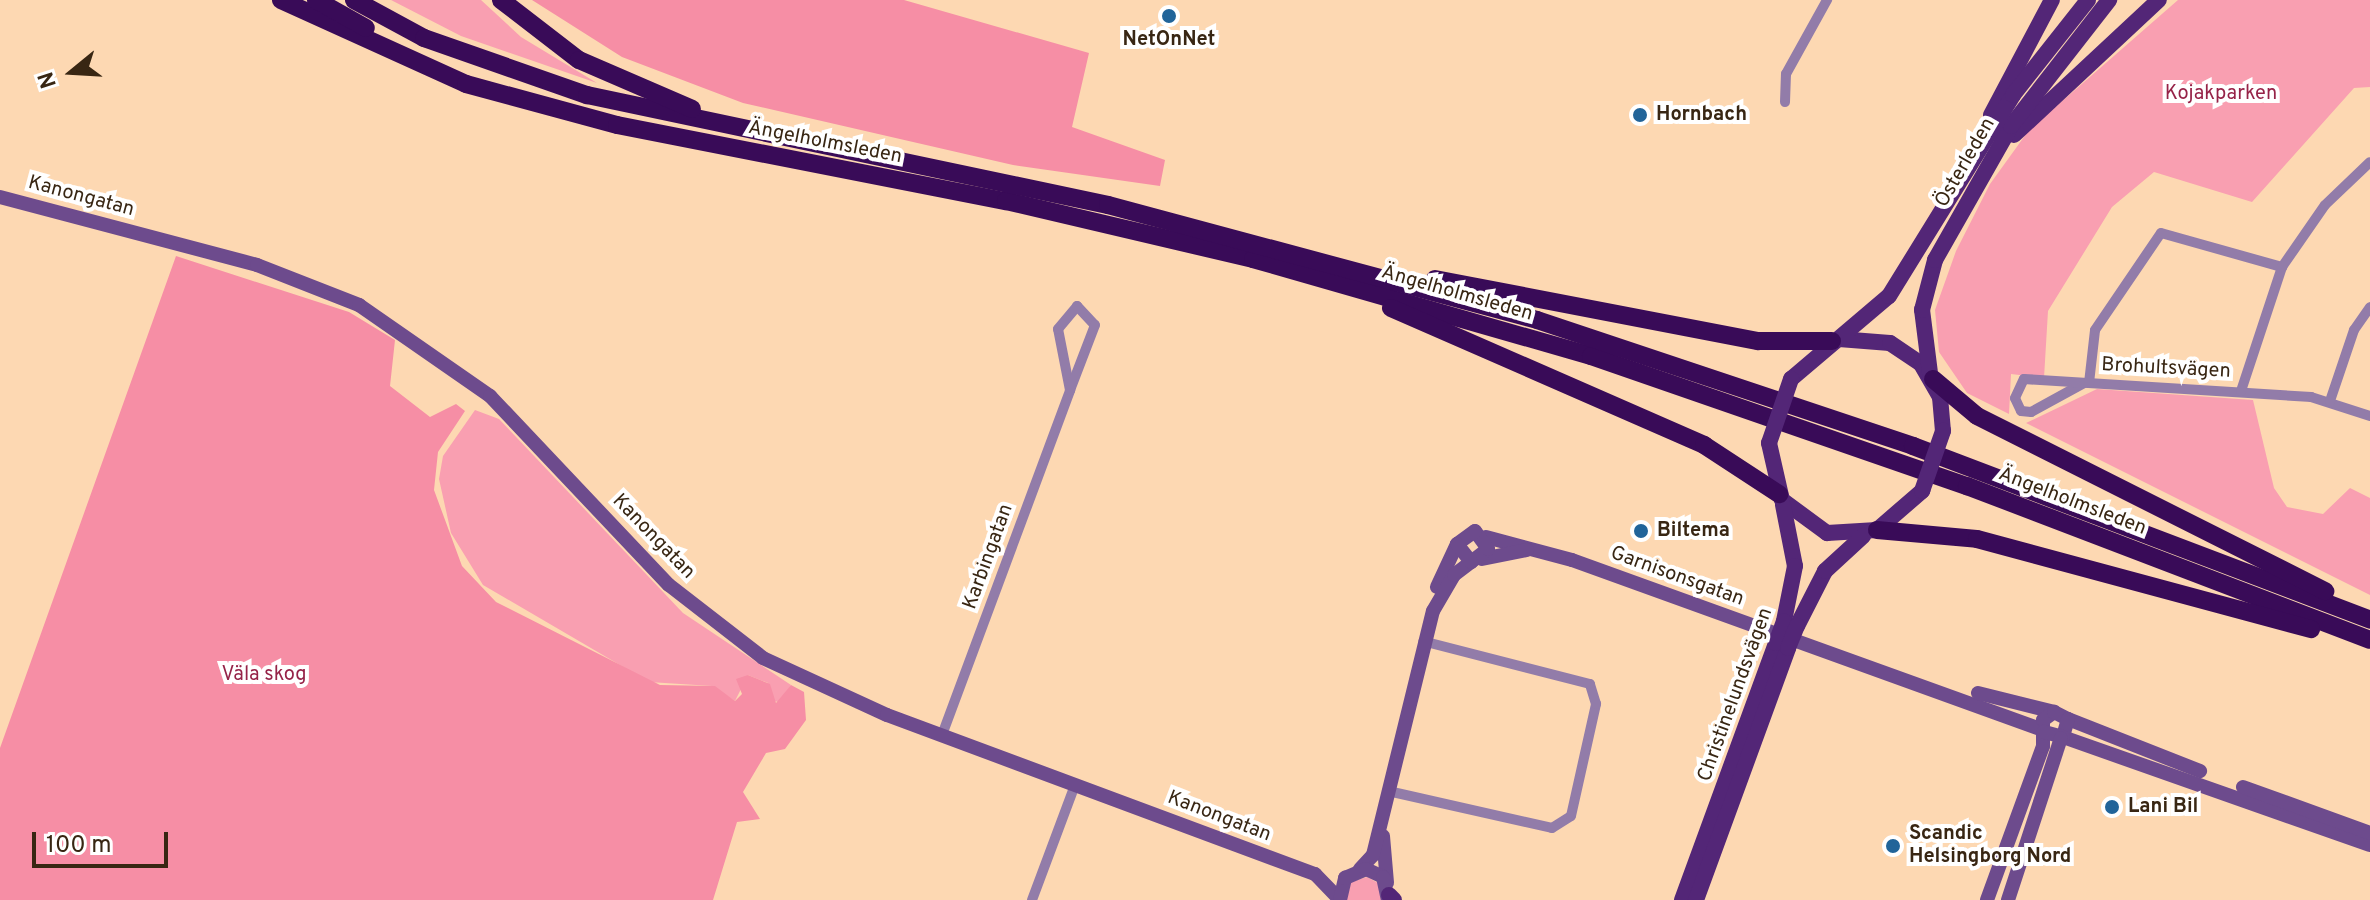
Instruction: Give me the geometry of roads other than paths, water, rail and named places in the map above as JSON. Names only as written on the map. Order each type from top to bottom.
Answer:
[{"type":"highway","points":[[281,0],[422,66],[502,93]]},
{"type":"highway","points":[[316,0],[502,93]]},
{"type":"highway","points":[[354,0],[514,74],[754,132]]},
{"type":"highway","points":[[501,0],[609,77],[754,132]]},
{"type":"highway","name":"Ängelholmsleden","points":[[502,93],[617,125],[1006,201],[1322,278],[1712,396],[2370,640]]},
{"type":"highway","name":"Ängelholmsleden","points":[[754,132],[1023,185],[1287,250],[1735,384],[2370,618]]},
{"type":"highway","points":[[1287,250],[1758,341],[1834,340]]},
{"type":"highway","points":[[1322,278],[1704,445],[1781,497]]},
{"type":"highway","points":[[1931,376],[1987,421],[2370,618]]},
{"type":"highway","points":[[1872,532],[1977,539],[2200,596],[2370,650]]},
{"type":"main road","points":[[1978,164],[2052,0]]},
{"type":"main road","name":"Österleden","points":[[1834,340],[1889,296],[2088,0]]},
{"type":"main road","name":"Österleden","points":[[1931,376],[1922,324],[1926,285],[1978,164],[2109,0]]},
{"type":"main road","points":[[1978,164],[2159,0]]},
{"type":"main road","points":[[1834,340],[1890,343],[1931,376],[1943,431],[1922,491],[1872,532],[1816,529],[1781,497],[1769,443],[1791,379],[1834,340]]},
{"type":"main road","name":"Christinelundsvägen","points":[[1781,497],[1795,566],[1790,624]]},
{"type":"main road","name":"Christinelundsvägen","points":[[1698,900],[1790,624],[1831,563],[1872,532]]},
{"type":"main road","name":"Christinelundsvägen","points":[[1680,900],[1782,646]]},
{"type":"street","points":[[1785,102],[1786,74],[1827,0]]},
{"type":"street","name":"Brohultsvägen","points":[[2241,391],[2282,267],[2325,205],[2370,162]]},
{"type":"street","name":"Kanongatan","points":[[0,197],[257,265],[383,318],[503,407],[653,569],[719,628],[789,673],[942,735],[1308,872],[1340,900]]},
{"type":"street","name":"Brohultsvägen","points":[[2086,383],[2095,330],[2161,233],[2282,267]]},
{"type":"street","name":"Karbingatan","points":[[942,735],[1095,325],[1077,306],[1065,312],[1058,329],[1070,390]]},
{"type":"street","points":[[2330,401],[2354,330],[2370,307]]},
{"type":"street","name":"Brohultsvägen","points":[[2086,383],[2034,411],[2021,411],[2015,398],[2024,379],[2241,391],[2330,401],[2370,416]]},
{"type":"street","name":"Garnisonsgatan","points":[[1457,544],[1469,531],[1535,550],[2370,845]]},
{"type":"street","points":[[1433,611],[1476,561],[1486,537]]},
{"type":"street","points":[[1340,900],[1342,883],[1373,855],[1423,641],[1457,544],[1476,561]]},
{"type":"street","name":"Garnisonsgatan","points":[[1476,561],[1535,550]]},
{"type":"street","points":[[1388,791],[1552,828],[1571,816],[1596,704],[1590,684],[1423,641]]},
{"type":"street","name":"Garnisonsgatan","points":[[1896,676],[2054,712],[2370,833]]},
{"type":"street","points":[[1987,900],[2044,731],[2054,712]]},
{"type":"street","points":[[2008,900],[2068,719]]},
{"type":"street","points":[[1032,900],[1075,785]]},
{"type":"street","points":[[1382,816],[1390,896]]},
{"type":"street","points":[[1357,870],[1378,873],[1390,896]]},
{"type":"street","name":"Kanongatan","points":[[1308,872],[1357,870]]},
{"type":"place","name":"NetOnNet","points":[[1169,16]]},
{"type":"place","name":"Hornbach","points":[[1640,115]]},
{"type":"place","name":"Biltema","points":[[1641,531]]},
{"type":"place","name":"Lani Bil","points":[[2112,807]]},
{"type":"place","name":"Scandic Helsingborg Nord","points":[[1893,846]]},
{"type":"park label","name":"Kojakparken","points":[[2221,94]]},
{"type":"park label","name":"Väla skog","points":[[264,675]]}]
